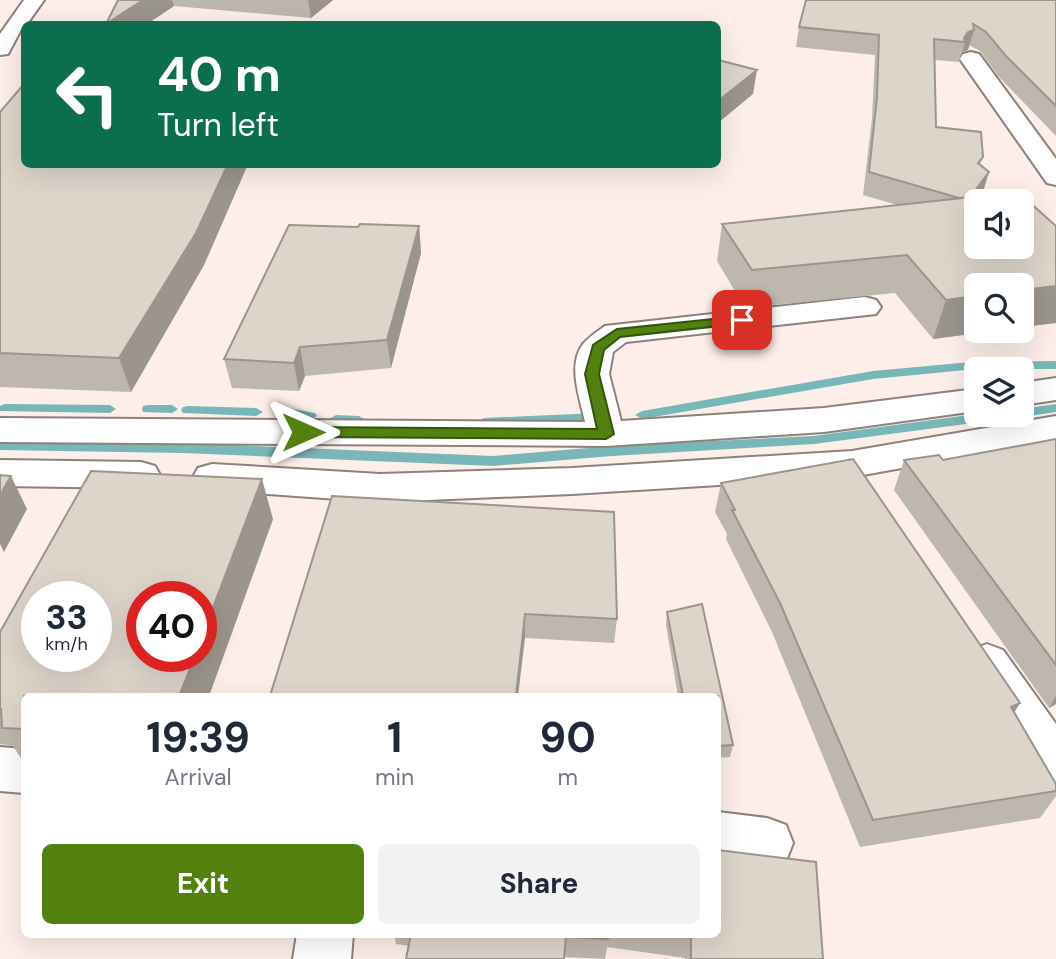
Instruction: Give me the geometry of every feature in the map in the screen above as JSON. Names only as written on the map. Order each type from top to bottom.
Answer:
[{"type":"main road","points":[[0,49],[34,0]]},
{"type":"main road","points":[[971,59],[1056,177]]},
{"type":"main road","points":[[606,434],[592,374],[597,348],[617,333],[865,307]]},
{"type":"main road","points":[[1034,392],[1056,389]]},
{"type":"main road","points":[[0,430],[606,434],[824,420],[964,402]]},
{"type":"main road","points":[[0,472],[200,477],[405,488],[864,482],[1056,428]]},
{"type":"main road","points":[[962,626],[1056,764]]},
{"type":"main road","points":[[0,769],[21,771]]},
{"type":"main road","points":[[322,959],[325,938]]},
{"type":"building","points":[[118,0],[143,0],[111,21],[108,21]]},
{"type":"building","points":[[806,0],[1056,0],[1056,106],[986,32],[973,24],[974,30],[968,32],[964,38],[965,42],[934,39],[936,127],[981,132],[983,157],[978,163],[989,172],[976,189],[964,189],[964,198],[959,198],[869,172],[877,97],[879,35],[799,27]]},
{"type":"building","points":[[721,61],[757,70],[721,99]]},
{"type":"building","points":[[21,88],[21,168],[226,168],[196,233],[119,358],[0,353],[0,112]]},
{"type":"building","points":[[964,198],[964,259],[1034,259],[1034,206],[1056,226],[1056,286],[1034,289],[1034,273],[964,273],[964,298],[946,300],[907,255],[752,270],[722,224]]},
{"type":"building","points":[[360,224],[419,226],[387,340],[300,347],[294,363],[224,359],[289,225],[358,227]]},
{"type":"building","points":[[1056,439],[1056,665],[904,460],[939,455],[943,460]]},
{"type":"building","points":[[853,459],[1020,703],[1011,707],[1056,784],[1056,791],[873,820],[780,603],[721,483]]},
{"type":"building","points":[[91,471],[262,479],[217,597],[217,581],[126,581],[126,672],[189,672],[180,693],[21,693],[21,729],[2,728],[0,632],[21,595],[21,672],[112,672],[112,581],[29,581]]},
{"type":"building","points":[[0,475],[11,476],[0,495]]},
{"type":"building","points":[[332,496],[614,512],[617,619],[525,614],[516,693],[271,693]]},
{"type":"building","points":[[702,604],[733,745],[721,746],[721,693],[682,693],[667,612]]},
{"type":"building","points":[[721,850],[816,862],[823,959],[691,959],[691,938],[721,938]]},
{"type":"building","points":[[410,938],[566,938],[564,959],[406,959]]},
{"type":"waterway","points":[[642,415],[873,375],[971,366],[1056,365]]},
{"type":"waterway","points":[[5,408],[110,409]]},
{"type":"waterway","points":[[1034,411],[1056,408]]},
{"type":"waterway","points":[[148,409],[172,409]]},
{"type":"waterway","points":[[188,410],[256,412]]},
{"type":"waterway","points":[[288,412],[310,416]]},
{"type":"waterway","points":[[484,422],[598,417]]},
{"type":"waterway","points":[[336,419],[359,420]]},
{"type":"waterway","points":[[0,445],[182,448],[493,461],[612,451],[814,440],[964,420]]},
{"type":"route","points":[[303,432],[606,434],[592,374],[597,348],[617,333],[742,320]]}]
